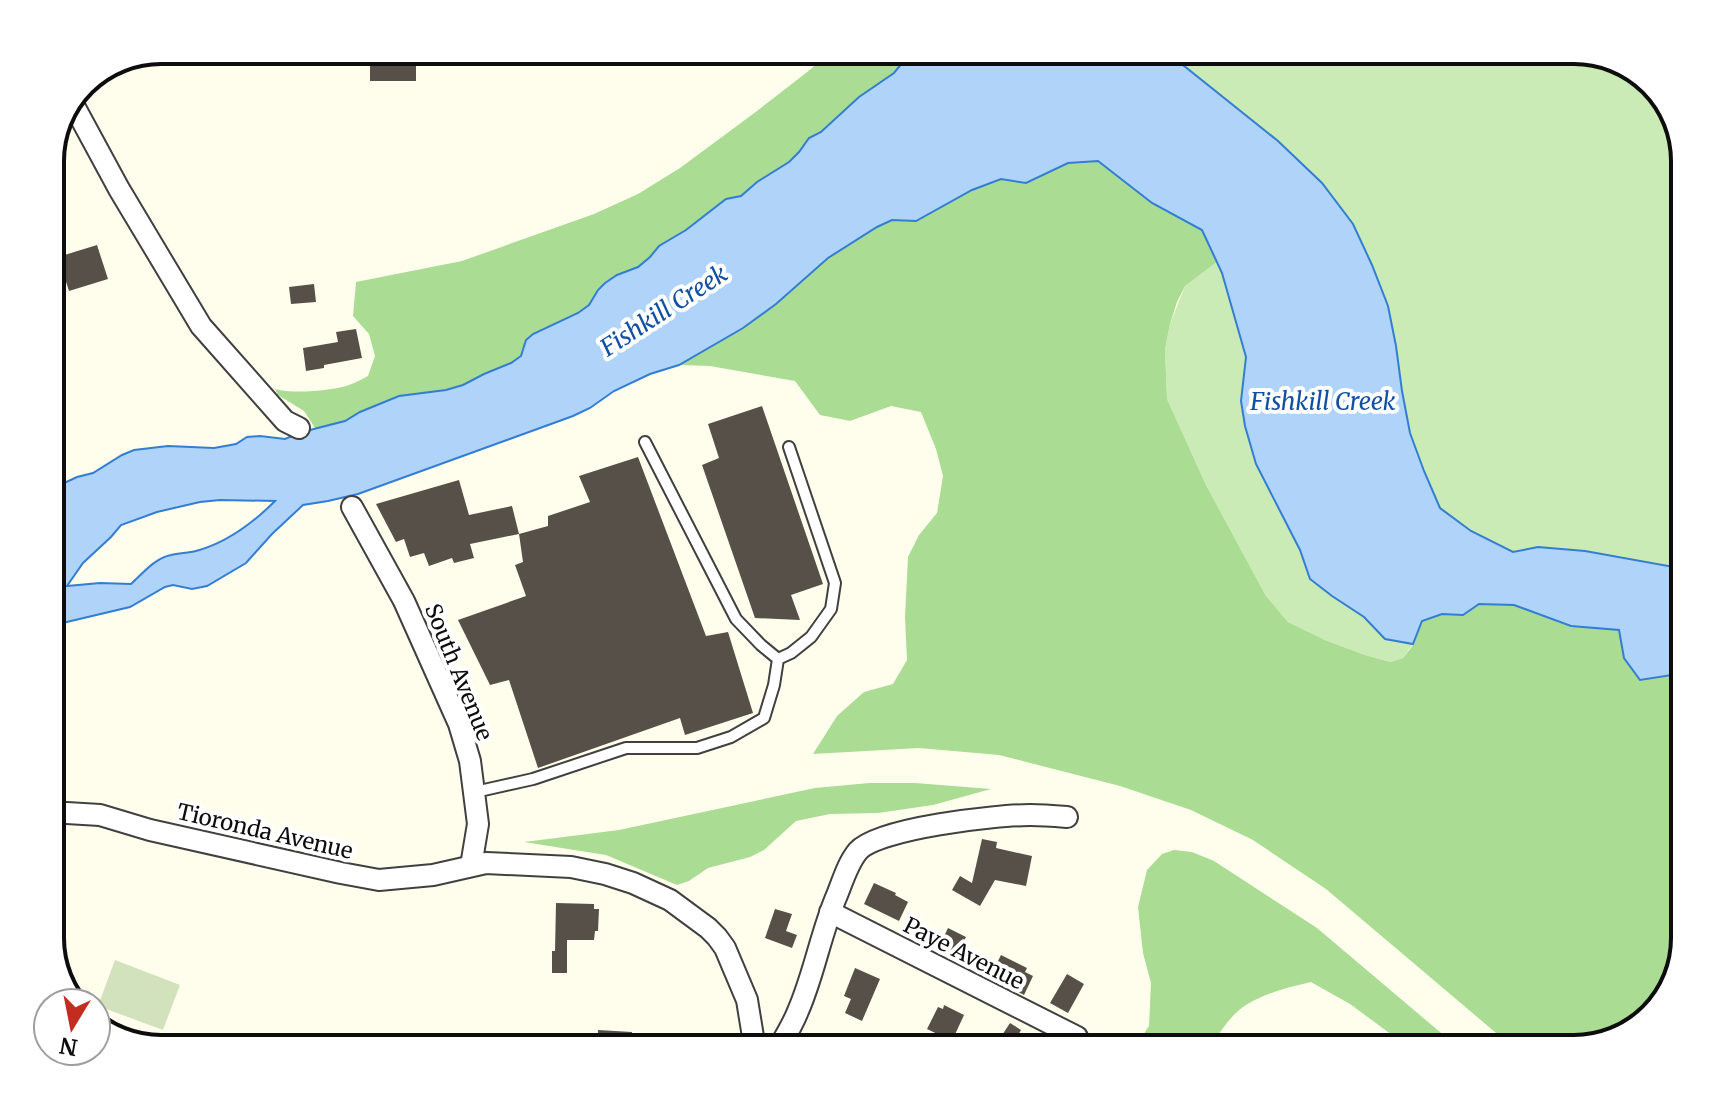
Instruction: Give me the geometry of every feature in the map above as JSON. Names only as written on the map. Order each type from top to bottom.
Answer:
[{"type":"street","points":[[78,112],[119,189],[201,326],[285,421],[299,428]]},
{"type":"street","name":"South Avenue","points":[[352,507],[404,601],[459,724],[470,761],[478,824],[471,866]]},
{"type":"street","name":"Tioronda Avenue","points":[[64,813],[100,815],[165,833],[379,880],[433,875],[471,866]]},
{"type":"street","points":[[786,1035],[799,1010],[847,868],[860,849],[868,843],[926,826],[1030,815],[1067,817]]},
{"type":"street","points":[[471,866],[486,863],[571,867],[633,883],[670,900],[708,928],[725,948],[747,1000],[753,1035]]},
{"type":"street","name":"Paye Avenue","points":[[830,912],[1073,1035]]},
{"type":"lane","points":[[645,442],[736,619],[778,659]]},
{"type":"lane","points":[[778,659],[811,637],[831,609],[835,583],[789,447]]},
{"type":"lane","points":[[475,792],[533,779],[626,748],[697,748],[731,737],[764,718],[778,659]]},
{"type":"green space","points":[[816,64],[901,64],[821,132],[809,138],[789,162],[741,196],[726,199],[686,230],[659,246],[638,267],[605,282],[589,305],[542,329],[524,347],[521,356],[511,363],[463,385],[398,396],[345,421],[315,428],[304,411],[278,395],[275,389],[302,392],[332,389],[368,376],[375,356],[369,334],[353,316],[356,282],[462,261],[594,214],[638,194],[680,168]]},
{"type":"green space","points":[[1183,64],[1574,64],[1611,71],[1647,97],[1666,130],[1671,155],[1671,566],[1585,551],[1538,547],[1513,552],[1471,531],[1440,508],[1410,433],[1402,391],[1322,183],[1278,141]]},
{"type":"green space","points":[[1099,161],[1152,203],[1202,230],[1217,262],[1185,286],[1177,302],[1165,349],[1167,399],[1206,485],[1266,596],[1288,622],[1325,640],[1390,662],[1403,658],[1414,644],[1422,621],[1442,614],[1463,615],[1479,604],[1514,605],[1571,626],[1619,630],[1624,658],[1641,680],[1671,675],[1670,951],[1658,986],[1633,1015],[1611,1028],[1587,1034],[1498,1035],[1326,889],[1253,840],[1191,810],[1120,786],[999,755],[919,748],[813,754],[837,716],[864,692],[893,684],[907,660],[905,617],[908,557],[919,535],[937,513],[943,476],[936,449],[921,412],[891,406],[850,421],[820,415],[795,381],[710,366],[679,365],[743,328],[776,304],[828,258],[877,227],[892,220],[916,221],[973,190],[1001,179],[1026,183],[1068,163]]},
{"type":"green space","points":[[1217,262],[1246,357],[1241,401],[1256,464],[1300,550],[1310,579],[1364,617],[1385,639],[1413,644],[1403,658],[1390,662],[1365,655],[1288,622],[1266,596],[1206,485],[1167,399],[1165,349],[1170,324],[1185,286]]},
{"type":"green space","points":[[869,783],[991,789],[933,805],[878,813],[830,814],[796,821],[764,850],[708,868],[677,885],[606,855],[524,842],[619,830],[815,788]]},
{"type":"green space","points":[[1174,850],[1192,852],[1214,861],[1317,928],[1443,1035],[1392,1035],[1350,1004],[1311,982],[1286,988],[1246,1005],[1230,1019],[1219,1035],[1143,1035],[1149,1026],[1151,983],[1143,953],[1138,907],[1147,870],[1162,854]]},
{"type":"green space","points":[[115,960],[180,985],[163,1030],[112,1011],[112,987],[105,987]]},
{"type":"water","name":"Fishkill Creek","points":[[901,64],[1182,64],[1278,141],[1322,183],[1353,224],[1388,306],[1410,433],[1440,508],[1471,531],[1513,552],[1538,547],[1585,551],[1671,566],[1671,675],[1640,680],[1624,658],[1619,630],[1571,626],[1514,605],[1479,604],[1463,615],[1442,614],[1422,621],[1413,644],[1385,639],[1364,617],[1310,579],[1300,550],[1256,464],[1241,401],[1246,357],[1222,273],[1202,230],[1152,203],[1098,161],[1068,163],[1026,183],[1001,179],[972,190],[916,221],[892,220],[828,258],[776,304],[743,328],[679,365],[650,374],[614,391],[573,416],[358,494],[303,505],[246,563],[207,586],[192,589],[173,585],[165,587],[130,607],[64,623],[64,483],[93,473],[134,450],[168,446],[214,448],[260,436],[285,439],[345,421],[399,396],[463,385],[511,363],[521,356],[526,340],[533,334],[578,313],[589,305],[605,283],[638,267],[659,246],[686,230],[726,199],[741,196],[789,162],[809,138],[821,132],[859,97],[894,73]],"holes":[[[220,500],[275,501],[249,524],[207,547],[160,559],[131,584],[67,586],[83,563],[121,525],[157,512]]]},
{"type":"building","points":[[370,64],[416,64],[416,81],[370,81]]},
{"type":"building","points":[[97,245],[108,279],[69,291],[64,276],[64,255]]},
{"type":"building","points":[[314,284],[316,302],[291,304],[289,287]]},
{"type":"building","points":[[356,329],[362,358],[306,371],[303,348],[338,342],[336,332]]},
{"type":"building","points":[[762,406],[823,584],[791,595],[800,620],[755,618],[702,465],[719,458],[708,424]]},
{"type":"building","points":[[638,457],[706,636],[728,632],[753,713],[685,735],[680,718],[538,768],[509,680],[490,685],[458,620],[526,596],[515,565],[523,562],[519,534],[548,526],[548,516],[590,502],[579,476]]},
{"type":"building","points":[[459,480],[469,515],[512,506],[519,534],[470,544],[474,558],[454,563],[452,558],[429,566],[424,553],[410,557],[404,539],[396,542],[376,504]]},
{"type":"building","points":[[982,839],[997,842],[996,848],[1032,856],[1026,886],[995,880],[980,906],[952,890],[960,876],[972,883]]},
{"type":"building","points":[[874,883],[908,902],[899,921],[864,904]]},
{"type":"building","points":[[556,903],[594,904],[594,909],[599,909],[598,931],[595,931],[594,940],[567,940],[567,973],[552,973]]},
{"type":"building","points":[[775,909],[792,914],[786,931],[797,935],[792,948],[765,938]]},
{"type":"building","points":[[948,928],[966,937],[956,956],[939,947]]},
{"type":"building","points":[[1001,955],[1027,968],[1025,972],[1033,976],[1024,995],[990,977]]},
{"type":"building","points":[[855,968],[880,979],[862,1021],[845,1013],[851,999],[844,996]]},
{"type":"building","points":[[1067,974],[1084,984],[1068,1013],[1050,1003]]},
{"type":"building","points":[[944,1005],[964,1015],[955,1035],[940,1035],[927,1029],[938,1007],[943,1009]]},
{"type":"building","points":[[1010,1023],[1021,1030],[1018,1035],[1002,1035]]},
{"type":"building","points":[[598,1030],[632,1032],[632,1035],[598,1035]]}]
